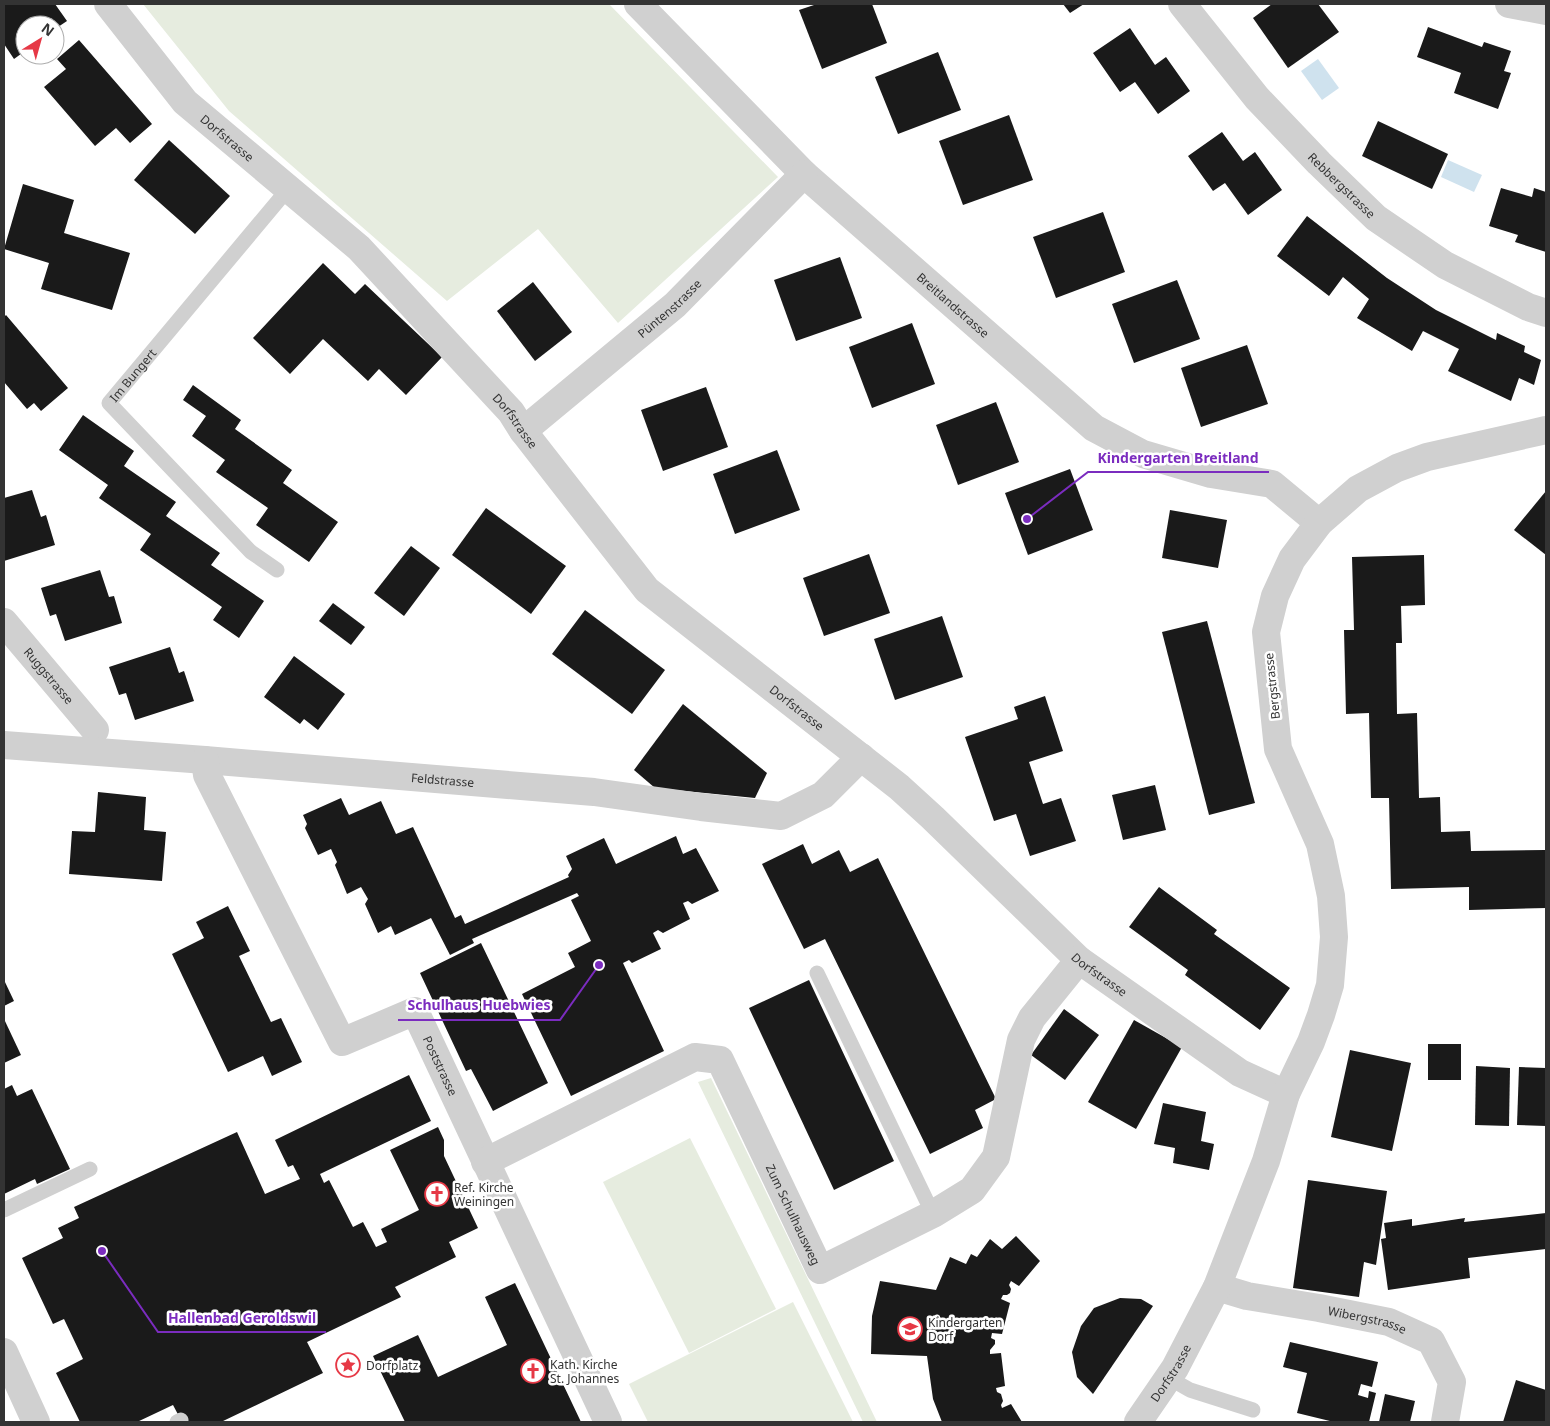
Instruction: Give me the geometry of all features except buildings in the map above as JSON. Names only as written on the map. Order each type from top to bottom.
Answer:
[{"type":"street","name":"Dorfstrasse","points":[[108,4],[185,102],[359,248],[511,412],[523,431],[647,590],[899,787],[934,818],[1079,960],[1240,1073],[1286,1094],[1266,1160],[1217,1287],[1169,1378],[1138,1422]]},
{"type":"street","name":"Breitlandstrasse","points":[[638,4],[804,174],[1094,428],[1143,454],[1212,474],[1272,484],[1319,523]]},
{"type":"street","name":"Rebbergstrasse","points":[[1182,4],[1257,98],[1319,163],[1376,218],[1446,266],[1528,307],[1546,313]]},
{"type":"street","points":[[1509,4],[1546,11]]},
{"type":"street","name":"Püntenstrasse","points":[[523,431],[675,305],[804,174]]},
{"type":"street","name":"Bergstrasse","points":[[1286,1094],[1311,1042],[1321,1016],[1330,986],[1334,937],[1331,896],[1320,844],[1278,749],[1266,632],[1275,596],[1292,559],[1319,523],[1358,489],[1397,468],[1427,457],[1546,430]]},
{"type":"street","name":"Ruggstrasse","points":[[4,622],[95,730]]},
{"type":"street","name":"Feldstrasse","points":[[4,745],[594,792],[781,816],[823,795],[861,757]]},
{"type":"street","name":"Poststrasse","points":[[206,760],[207,775],[342,1042],[415,1011],[608,1422]]},
{"type":"street","name":"Zum Schulhausweg","points":[[485,1162],[694,1057],[720,1060],[820,1270],[933,1214],[972,1190],[996,1157],[1022,1040],[1032,1018],[1079,960]]},
{"type":"street","name":"Wibergstrasse","points":[[1217,1287],[1247,1296],[1389,1322],[1431,1342],[1452,1382],[1445,1422]]},
{"type":"street","points":[[5,1357],[36,1422]]},
{"type":"lane","name":"Im Bungert","points":[[277,570],[251,552],[109,403],[288,189]]},
{"type":"lane","points":[[818,973],[933,1214]]},
{"type":"lane","points":[[4,1210],[90,1169]]},
{"type":"lane","points":[[1169,1378],[1190,1390],[1253,1410]]},
{"type":"shaded area","points":[[143,4],[609,4],[778,177],[618,323],[538,229],[447,301],[229,111]]},
{"type":"shaded area","points":[[711,1078],[877,1422],[863,1422],[698,1082]]},
{"type":"shaded area","points":[[690,1138],[776,1309],[689,1353],[603,1182]]},
{"type":"shaded area","points":[[793,1302],[853,1422],[648,1422],[629,1384]]},
{"type":"water","points":[[1318,59],[1339,88],[1322,100],[1301,71]]},
{"type":"water","points":[[1448,160],[1482,175],[1474,192],[1441,177]]},
{"type":"place","name":"Kindergarten Breitland","points":[[1027,519]]},
{"type":"place","name":"Schulhaus Huebwies","points":[[599,965]]},
{"type":"place","name":"Ref. Kirche Weiningen","points":[[437,1194]]},
{"type":"place","name":"Hallenbad Geroldswil","points":[[102,1251]]},
{"type":"place","name":"Kindergarten Dorf","points":[[910,1329]]},
{"type":"place","name":"Dorfplatz","points":[[348,1365]]},
{"type":"place","name":"Kath. Kirche St. Johannes","points":[[533,1371]]}]
